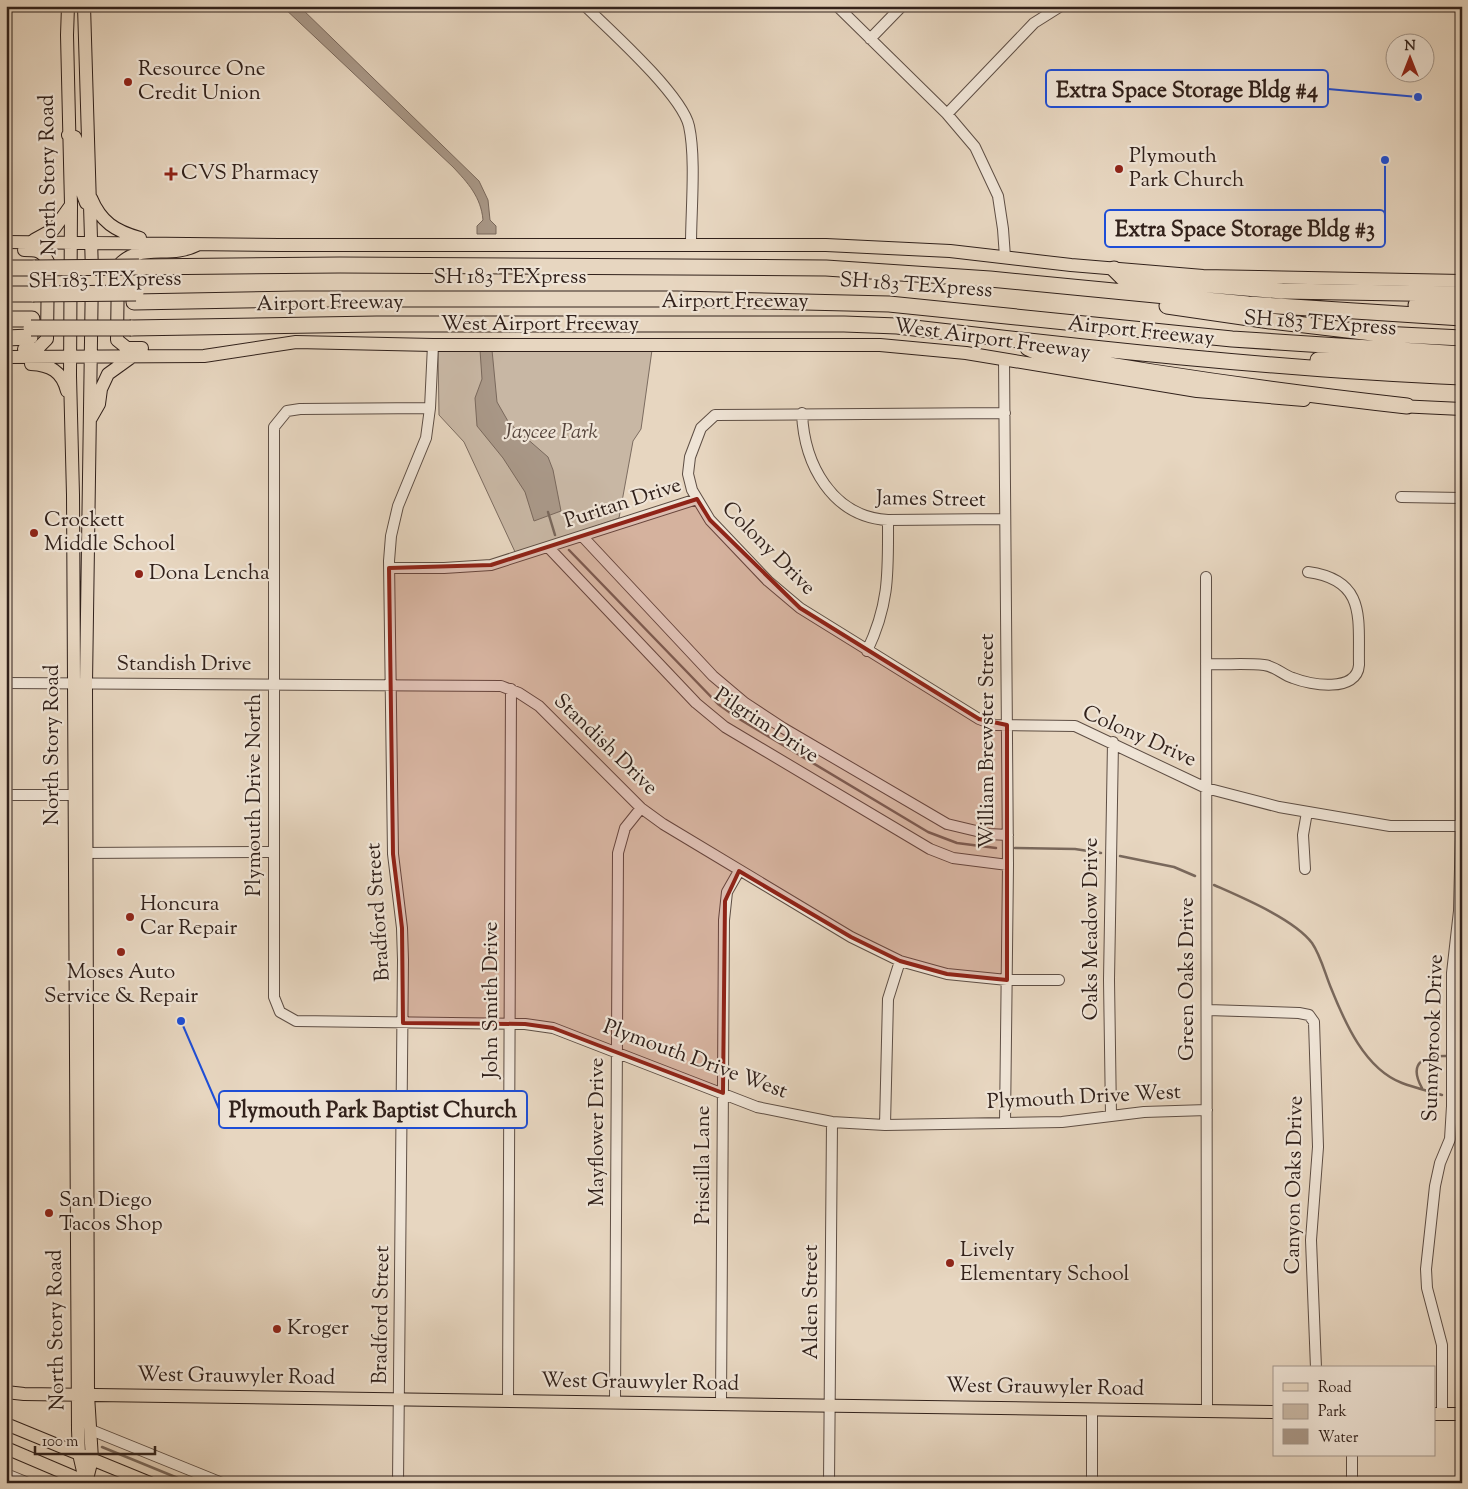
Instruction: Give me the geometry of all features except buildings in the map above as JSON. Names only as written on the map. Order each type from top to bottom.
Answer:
[{"type":"highway","name":"Airport Freeway","points":[[6,268],[350,265],[826,268],[990,279],[1107,292],[1462,318]]},
{"type":"highway","points":[[1114,269],[1123,278],[1282,291],[1462,294]]},
{"type":"highway","name":"SH 183 TEXpress","points":[[135,298],[487,290],[675,290],[852,295],[934,300],[1278,335],[1462,347]]},
{"type":"highway","points":[[1107,292],[1172,307],[1270,321],[1382,334],[1462,338]]},
{"type":"highway","name":"SH 183 TEXpress","points":[[6,294],[33,298],[678,299],[871,303],[994,313],[1232,339],[1462,354]]},
{"type":"highway","name":"SH 183 TEXpress","points":[[6,303],[33,298]]},
{"type":"highway","points":[[1340,310],[1360,305],[1462,306]]},
{"type":"highway","points":[[6,319],[31,328]]},
{"type":"highway","name":"Airport Freeway","points":[[6,328],[377,324],[844,324],[897,326],[1010,340],[1345,372],[1462,377]]},
{"type":"highway","points":[[6,338],[31,328]]},
{"type":"highway","points":[[1010,340],[1039,353],[1119,367],[1265,390],[1406,406]]},
{"type":"highway","points":[[1160,355],[1197,351],[1333,361],[1462,365]]},
{"type":"main road","name":"North Story Road","points":[[68,6],[68,135],[71,205],[70,356],[73,684],[80,795],[81,853],[83,1395],[79,1454],[87,1482]]},
{"type":"main road","name":"North Story Road","points":[[80,795],[86,684],[91,356],[90,195],[84,6]]},
{"type":"main road","points":[[68,135],[75,137],[78,142],[80,187],[90,213]]},
{"type":"main road","points":[[90,195],[104,222],[119,232],[157,242]]},
{"type":"main road","points":[[28,242],[54,229],[71,205]]},
{"type":"main road","points":[[6,242],[157,242],[279,245],[691,244],[904,248],[1203,276],[1462,281]]},
{"type":"main road","points":[[202,243],[185,251],[132,254],[123,260],[118,266],[117,340],[127,348],[202,350],[215,354]]},
{"type":"main road","points":[[6,250],[38,250],[48,262],[48,339],[37,349],[6,349]]},
{"type":"main road","name":"West Airport Freeway","points":[[6,357],[204,356],[296,342],[433,345],[880,345],[922,347],[1197,391],[1462,409]]},
{"type":"main road","points":[[90,420],[99,404],[101,389],[108,374],[133,356]]},
{"type":"main road","points":[[6,363],[46,365],[53,368],[63,378],[72,412]]},
{"type":"main road","name":"West Grauwyler Road","points":[[6,1392],[83,1395],[1273,1412]]},
{"type":"main road","name":"North Story Road","points":[[83,1395],[91,1430],[92,1459],[87,1482]]},
{"type":"main road","points":[[1438,1414],[1462,1414]]},
{"type":"main road","points":[[6,1424],[150,1483]]},
{"type":"main road","points":[[6,1448],[87,1482]]},
{"type":"street","points":[[585,6],[680,103],[689,124],[691,143],[691,244]]},
{"type":"street","points":[[837,6],[947,114],[975,147],[994,187],[1003,230],[1005,257]]},
{"type":"street","points":[[870,38],[902,6]]},
{"type":"street","points":[[947,114],[1034,23],[1058,7]]},
{"type":"street","name":"Bradford Street","points":[[398,1483],[403,1023],[402,928],[393,854],[389,568],[394,520],[406,484],[426,438],[430,408],[433,345]]},
{"type":"street","name":"William Brewster Street","points":[[1004,359],[1008,835],[1005,1123]]},
{"type":"street","name":"Plymouth Drive North","points":[[291,1019],[280,1012],[274,997],[274,427],[278,419],[287,411],[300,409],[430,408]]},
{"type":"street","name":"Puritan Drive","points":[[389,568],[482,567],[549,548],[697,499],[688,474],[690,457],[701,428],[715,415],[1005,413]]},
{"type":"street","name":"James Street","points":[[802,414],[808,454],[826,485],[858,514],[872,519],[888,520],[1004,519]]},
{"type":"street","points":[[1402,497],[1462,498]]},
{"type":"street","name":"Colony Drive","points":[[697,499],[710,520],[786,597],[819,622],[979,719],[995,725],[1075,726],[1206,788],[1307,812],[1390,826],[1462,826]]},
{"type":"street","name":"Sunnybrook Drive","points":[[1438,1414],[1442,1345],[1428,1288],[1426,1269],[1435,1186],[1440,1163],[1450,1139],[1452,1106],[1452,973],[1459,912],[1462,826],[1462,508]]},
{"type":"street","points":[[867,651],[879,625],[886,598],[888,520]]},
{"type":"street","name":"Pilgrim Drive","points":[[583,537],[713,676],[745,703],[783,728],[947,824],[989,834],[1008,835]]},
{"type":"street","name":"Pilgrim Drive","points":[[549,548],[696,703],[725,727],[930,850],[953,858],[1008,865]]},
{"type":"street","points":[[1206,664],[1264,665],[1310,683],[1336,684],[1352,680],[1357,674],[1359,665],[1357,604],[1336,580],[1308,572]]},
{"type":"street","name":"Green Oaks Drive","points":[[1206,577],[1207,1411]]},
{"type":"street","name":"Standish Drive","points":[[6,683],[391,684],[496,686],[512,689],[538,706],[641,808],[663,824],[851,937],[900,961],[947,974],[1007,980],[1059,980]]},
{"type":"street","name":"John Smith Drive","points":[[508,1401],[512,689]]},
{"type":"street","name":"Oaks Meadow Drive","points":[[1112,742],[1109,980],[1112,1115]]},
{"type":"street","points":[[6,795],[80,795]]},
{"type":"street","name":"Mayflower Drive","points":[[615,1402],[618,853],[625,828],[641,808]]},
{"type":"street","points":[[1305,869],[1303,834],[1307,812]]},
{"type":"street","points":[[81,853],[274,852]]},
{"type":"street","name":"Priscilla Lane","points":[[721,1404],[726,901],[731,884],[740,871]]},
{"type":"street","points":[[885,1125],[888,999],[900,961]]},
{"type":"street","name":"Canyon Oaks Drive","points":[[1208,1010],[1299,1013],[1309,1016],[1314,1022],[1318,1147],[1311,1240],[1316,1366]]},
{"type":"street","name":"Plymouth Drive West","points":[[291,1019],[511,1024],[553,1028],[771,1111],[832,1122],[885,1125],[1062,1122],[1112,1115],[1207,1110]]},
{"type":"street","name":"Alden Street","points":[[829,1483],[832,1122]]},
{"type":"street","points":[[1092,1409],[1092,1483]]},
{"type":"street","points":[[91,1430],[222,1483]]},
{"type":"street","points":[[1352,1456],[1352,1483]]},
{"type":"street","points":[[6,1474],[28,1483]]},
{"type":"highlighted area","points":[[697,499],[710,520],[800,608],[979,719],[1007,725],[1007,980],[947,974],[900,961],[851,937],[739,871],[725,901],[723,1093],[553,1028],[525,1024],[403,1023],[402,928],[393,854],[389,568],[491,565]]},
{"type":"green space","name":"Jaycee Park","points":[[438,350],[652,350],[641,429],[633,441],[619,518],[516,554],[464,442],[439,415]]},
{"type":"water","points":[[282,6],[299,6],[479,181],[488,200],[490,220],[496,226],[496,234],[477,234],[477,226],[483,220],[480,204],[469,185],[453,167]]},
{"type":"water","points":[[480,350],[492,350],[497,402],[509,423],[548,457],[553,470],[561,511],[534,521],[525,492],[503,458],[477,426],[475,398],[482,379]]},
{"type":"waterway","points":[[548,512],[555,535]]},
{"type":"waterway","points":[[569,550],[718,704],[736,717],[928,832],[957,843],[996,848]]},
{"type":"waterway","points":[[1015,848],[1075,849],[1101,853]]},
{"type":"waterway","points":[[1120,856],[1174,867],[1195,876]]},
{"type":"waterway","points":[[1214,885],[1280,917],[1304,934],[1315,948],[1343,1016],[1367,1056],[1377,1067],[1402,1083],[1442,1095]]},
{"type":"waterway","points":[[1422,1088],[1417,1071],[1421,1062],[1433,1057],[1449,1056]]},
{"type":"waterway","points":[[102,1447],[190,1483]]},
{"type":"place","name":"Resource One Credit Union","points":[[128,82]]},
{"type":"place","name":"Extra Space Storage Bldg #4","points":[[1418,97]]},
{"type":"place","name":"Extra Space Storage Bldg #3","points":[[1385,160]]},
{"type":"place","name":"Plymouth Park Church","points":[[1119,169]]},
{"type":"place","name":"CVS Pharmacy","points":[[171,174]]},
{"type":"place","name":"Crockett Middle School","points":[[34,533]]},
{"type":"place","name":"Dona Lencha","points":[[139,574]]},
{"type":"place","name":"Honcura Car Repair","points":[[130,917]]},
{"type":"place","name":"Moses Auto Service & Repair","points":[[121,952]]},
{"type":"place","name":"Plymouth Park Baptist Church","points":[[181,1021]]},
{"type":"place","name":"San Diego Tacos Shop","points":[[49,1213]]},
{"type":"place","name":"Lively Elementary School","points":[[950,1263]]},
{"type":"place","name":"Kroger","points":[[277,1329]]}]
